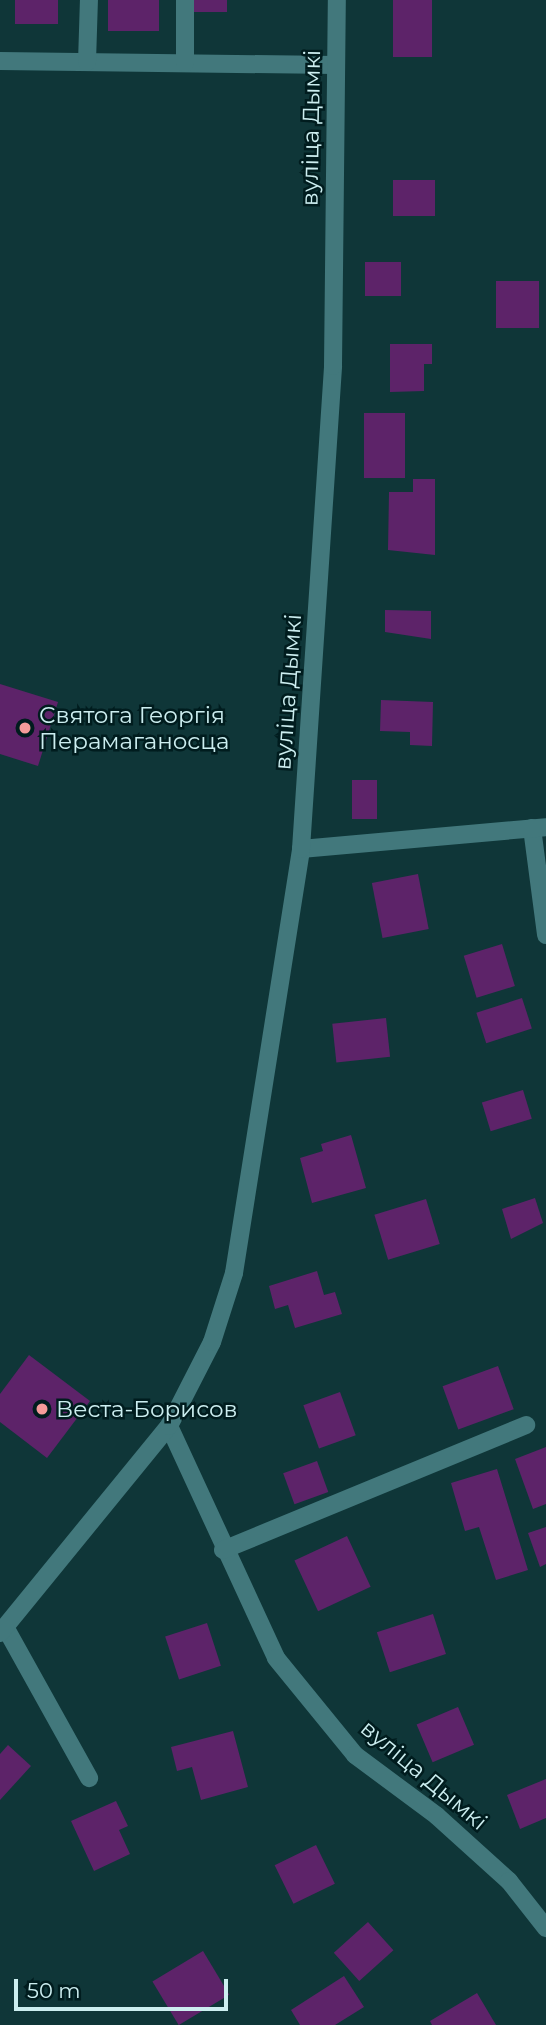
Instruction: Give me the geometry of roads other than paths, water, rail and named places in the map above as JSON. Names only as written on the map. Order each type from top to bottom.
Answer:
[{"type":"street","points":[[87,62],[89,0]]},
{"type":"street","points":[[185,63],[186,0]]},
{"type":"street","name":"вуліца Дымкі","points":[[3,1630],[169,1426],[212,1342],[234,1273],[301,849],[333,366],[337,0]]},
{"type":"street","points":[[0,61],[336,65]]},
{"type":"street","points":[[301,849],[539,827],[546,935]]},
{"type":"street","points":[[223,1550],[526,1425]]},
{"type":"street","name":"вуліца Дымкі","points":[[169,1426],[223,1550],[276,1658],[355,1755],[437,1816],[499,1872],[546,1928]]},
{"type":"street","points":[[3,1630],[89,1778]]},
{"type":"place","name":"Святога Георгія Перамаганосца","points":[[25,728]]},
{"type":"place","name":"Веста-Борисов","points":[[42,1409]]}]
